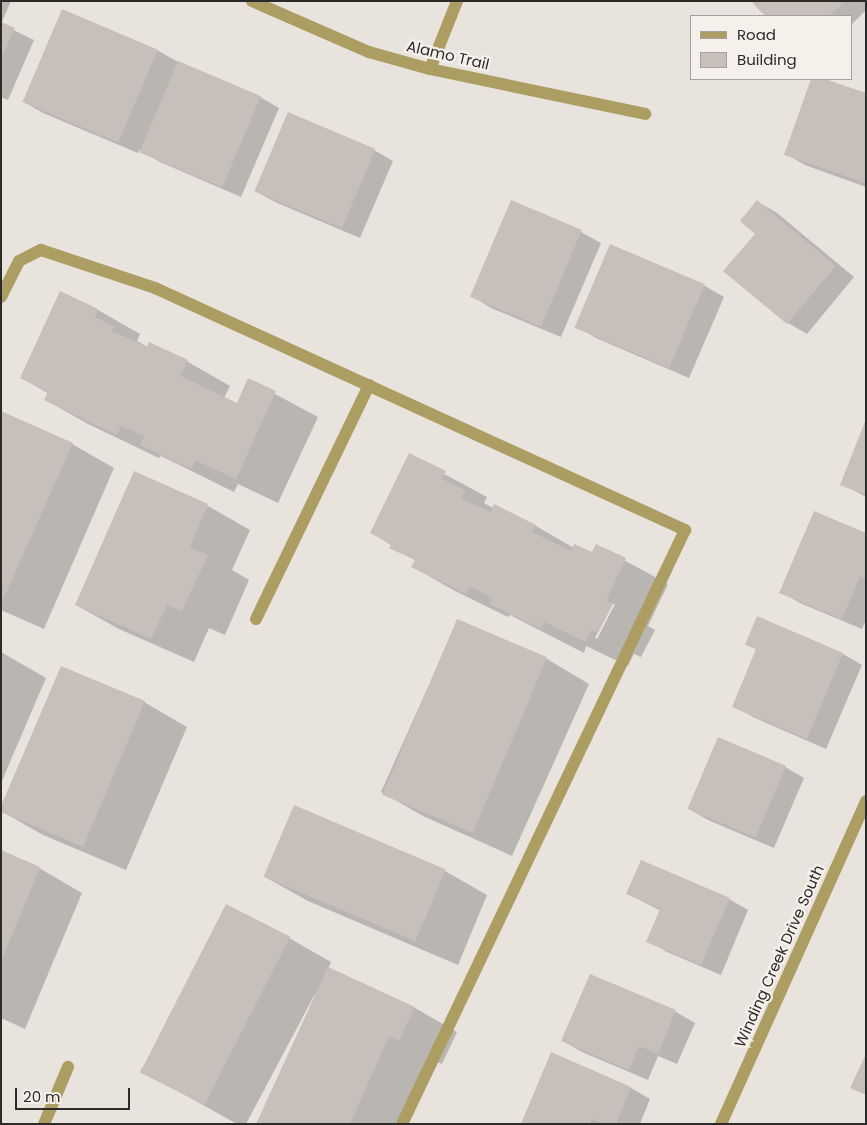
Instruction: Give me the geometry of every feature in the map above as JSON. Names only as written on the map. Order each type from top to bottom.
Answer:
[{"type":"street","name":"Alamo Trail","points":[[252,1],[369,52],[430,69],[645,114]]},
{"type":"street","points":[[430,69],[457,1]]},
{"type":"street","points":[[1,297],[19,261],[41,250],[155,288],[685,530],[402,1124]]},
{"type":"street","points":[[256,619],[369,385]]},
{"type":"street","name":"Winding Creek Drive South","points":[[721,1124],[866,801]]},
{"type":"street","points":[[44,1124],[68,1067]]},
{"type":"building","points":[[751,1],[845,1],[830,15],[764,15]]},
{"type":"building","points":[[62,9],[158,50],[118,143],[23,102]]},
{"type":"building","points":[[1,22],[15,28],[1,59]]},
{"type":"building","points":[[178,61],[261,96],[222,187],[139,152]]},
{"type":"building","points":[[811,80],[828,80],[866,93],[866,183],[784,155]]},
{"type":"building","points":[[288,112],[375,149],[342,228],[254,191]]},
{"type":"building","points":[[511,200],[582,230],[541,327],[470,297]]},
{"type":"building","points":[[757,200],[836,266],[787,324],[723,271],[755,234],[740,221]]},
{"type":"building","points":[[610,244],[705,284],[669,368],[574,328]]},
{"type":"building","points":[[60,291],[98,309],[95,317],[114,326],[112,331],[147,347],[149,342],[188,360],[181,376],[237,403],[248,378],[276,391],[236,479],[195,460],[191,469],[140,445],[144,436],[121,426],[117,435],[44,400],[48,392],[20,378]]},
{"type":"building","points":[[1,411],[73,443],[1,604]]},
{"type":"building","points":[[866,419],[866,495],[840,485]]},
{"type":"building","points":[[409,453],[446,471],[442,479],[465,490],[461,498],[490,512],[494,504],[536,525],[532,532],[571,551],[574,544],[592,552],[596,544],[626,558],[606,601],[613,604],[598,633],[591,630],[586,642],[544,622],[541,629],[489,604],[492,598],[470,586],[466,594],[411,567],[415,560],[389,548],[391,544],[370,533]]},
{"type":"building","points":[[134,471],[208,504],[190,547],[208,555],[182,611],[167,605],[151,639],[75,605]]},
{"type":"building","points":[[814,511],[866,533],[866,579],[860,577],[842,619],[779,593]]},
{"type":"building","points":[[757,616],[843,653],[807,739],[732,707],[756,649],[745,645]]},
{"type":"building","points":[[457,619],[547,657],[473,833],[382,795]]},
{"type":"building","points":[[61,666],[145,701],[83,847],[1,812],[1,806]]},
{"type":"building","points":[[718,737],[786,766],[756,838],[688,809]]},
{"type":"building","points":[[294,805],[446,869],[415,941],[264,877]]},
{"type":"building","points":[[1,850],[40,867],[1,962]]},
{"type":"building","points":[[641,860],[730,898],[701,965],[646,942],[660,909],[626,894]]},
{"type":"building","points":[[226,904],[290,937],[204,1105],[140,1072]]},
{"type":"building","points":[[328,967],[415,1007],[399,1041],[389,1036],[350,1124],[256,1124]]},
{"type":"building","points":[[590,974],[676,1010],[658,1054],[639,1046],[629,1070],[561,1041]]},
{"type":"building","points":[[551,1052],[631,1087],[616,1124],[604,1124],[592,1119],[589,1124],[521,1124]]},
{"type":"building","points":[[866,1054],[866,1095],[850,1088]]}]
